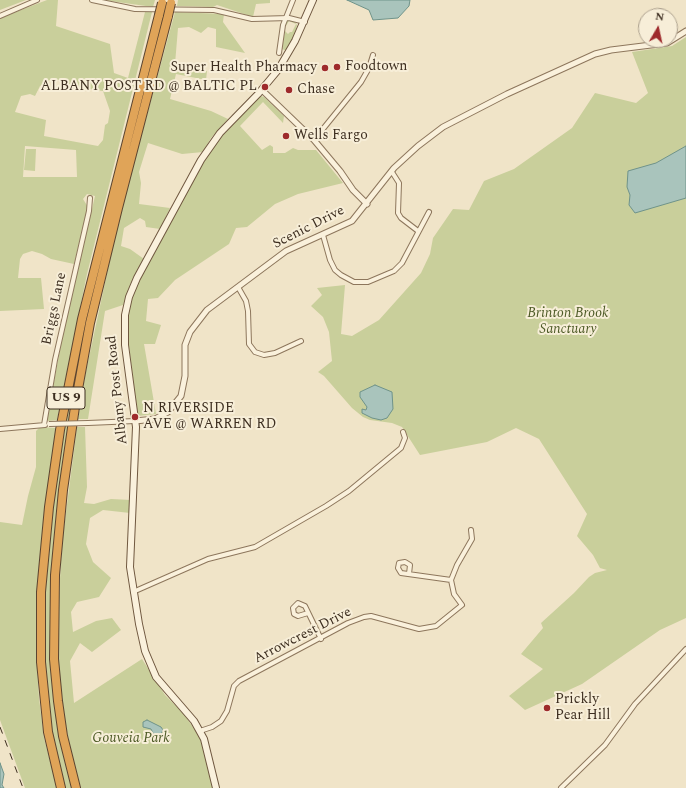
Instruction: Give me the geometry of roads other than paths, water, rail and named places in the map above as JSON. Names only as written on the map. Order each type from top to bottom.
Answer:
[{"type":"highway","name":"US 9","points":[[61,788],[48,732],[41,662],[41,592],[49,507],[62,423],[82,319],[159,15],[167,1]]},
{"type":"highway","name":"US 9","points":[[76,788],[61,722],[54,659],[55,574],[63,490],[76,400],[90,323],[116,215],[168,16],[167,1]]},
{"type":"main road","name":"Albany Post Road","points":[[216,788],[208,752],[200,731],[194,721],[161,683],[151,666],[143,646],[133,592],[130,562],[136,457],[136,421],[124,333],[126,308],[131,291],[207,151],[220,133],[262,90],[288,55],[305,22],[313,0]]},
{"type":"street","points":[[0,16],[37,0]]},
{"type":"street","points":[[92,0],[136,9],[217,11],[254,19],[286,18],[305,22]]},
{"type":"street","points":[[279,53],[286,18],[293,0]]},
{"type":"street","name":"Scenic Drive","points":[[136,421],[155,419],[168,412],[175,404],[183,390],[185,345],[190,332],[207,310],[286,251],[352,221],[392,172],[418,146],[443,127],[468,112],[595,54],[611,50],[667,43],[686,31]]},
{"type":"street","points":[[314,140],[361,82],[369,68],[373,55]]},
{"type":"street","points":[[262,90],[314,140],[340,171],[353,190],[367,204]]},
{"type":"street","points":[[392,172],[399,183],[398,214],[418,231]]},
{"type":"street","name":"Briggs Lane","points":[[47,425],[56,360],[89,212],[90,198]]},
{"type":"street","points":[[323,235],[330,260],[335,270],[346,278],[361,283],[378,280],[394,271],[402,263],[429,212]]},
{"type":"street","points":[[238,287],[246,302],[248,312],[249,344],[255,352],[264,355],[275,353],[301,341]]},
{"type":"street","points":[[0,429],[47,425],[136,421]]},
{"type":"street","points":[[133,592],[208,559],[255,547],[326,506],[349,491],[402,448],[405,438],[403,432]]},
{"type":"street","points":[[409,574],[452,580],[457,565],[472,539],[471,530]]},
{"type":"street","name":"Arrowcrest Drive","points":[[200,731],[212,727],[221,721],[227,712],[234,686],[239,681],[348,624],[364,617],[381,618],[409,627],[426,629],[436,626],[462,605],[454,594],[452,580]]},
{"type":"street","points":[[308,613],[321,638]]},
{"type":"street","points":[[561,788],[605,745],[635,704],[686,649]]},
{"type":"water","points":[[347,0],[410,0],[409,6],[398,18],[373,20],[369,10]]},
{"type":"water","points":[[686,146],[686,198],[635,213],[629,205],[630,195],[627,187],[628,171],[656,163]]},
{"type":"water","points":[[375,385],[392,392],[393,409],[387,418],[381,420],[372,418],[362,413],[362,409],[366,410],[367,407],[360,397],[360,392]]},
{"type":"water","points":[[147,720],[161,727],[163,730],[160,736],[154,735],[151,729],[143,727],[143,722]]},
{"type":"water","points":[[0,763],[4,774],[2,785],[4,788],[0,788]]},
{"type":"railway","points":[[0,727],[23,788]]},
{"type":"place","name":"Foodtown","points":[[337,67]]},
{"type":"place","name":"Super Health Pharmacy","points":[[325,68]]},
{"type":"place","name":"ALBANY POST RD @ BALTIC PL","points":[[265,87]]},
{"type":"place","name":"Chase","points":[[289,90]]},
{"type":"place","name":"Wells Fargo","points":[[286,136]]},
{"type":"place","name":"N RIVERSIDE AVE @ WARREN RD","points":[[135,417]]},
{"type":"place","name":"Prickly Pear Hill","points":[[547,708]]},
{"type":"park label","name":"Brinton Brook Sanctuary","points":[[568,322]]},
{"type":"park label","name":"Gouveia Park","points":[[131,739]]}]
